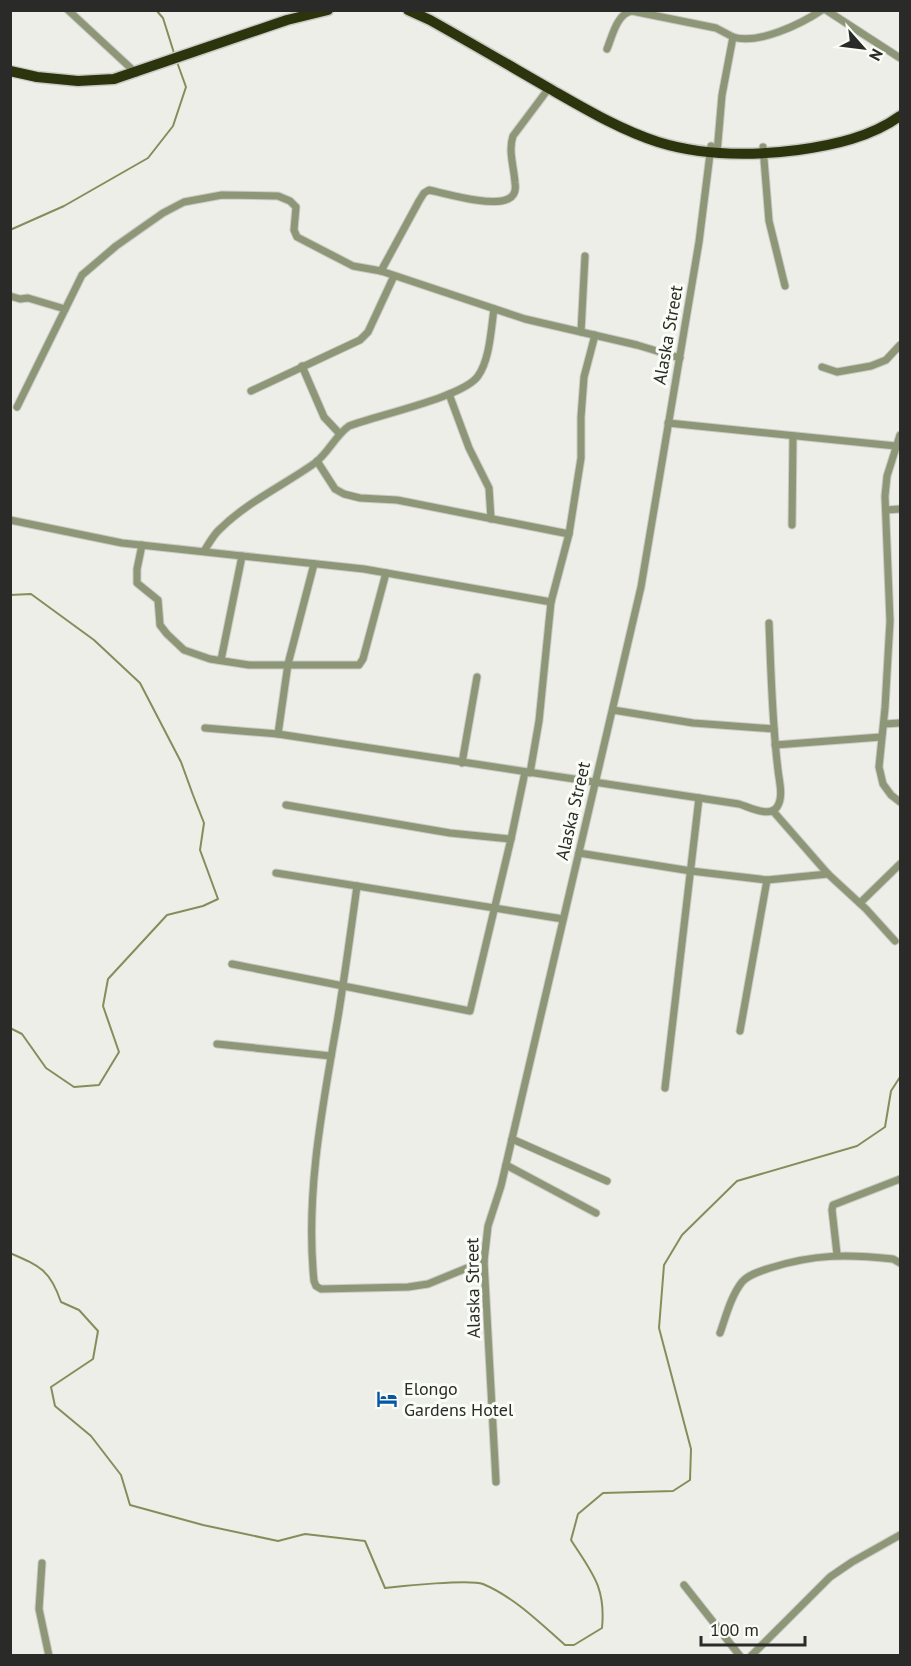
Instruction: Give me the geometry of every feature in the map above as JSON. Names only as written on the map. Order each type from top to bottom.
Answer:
[{"type":"highway","points":[[220,42],[229,34],[300,10]]},
{"type":"highway","points":[[10,71],[78,81],[114,79],[287,20],[328,10]]},
{"type":"highway","points":[[408,10],[619,120],[662,136],[714,149]]},
{"type":"highway","points":[[425,10],[593,113],[639,135],[660,142],[714,149],[763,150],[830,145],[878,129],[900,116]]},
{"type":"highway","points":[[763,150],[837,137],[876,124],[900,108]]},
{"type":"street","points":[[69,10],[136,73]]},
{"type":"street","points":[[607,49],[617,26],[627,11],[705,25],[733,37],[747,39],[784,30],[824,10],[900,58]]},
{"type":"street","name":"Alaska Street","points":[[496,1482],[484,1262],[488,1226],[506,1166],[641,587],[733,37]]},
{"type":"street","points":[[381,271],[418,201],[429,190],[490,202],[508,200],[512,197],[516,186],[510,145],[513,136],[549,88]]},
{"type":"street","points":[[763,150],[769,221],[785,286]]},
{"type":"street","points":[[17,407],[82,275],[116,246],[162,213],[184,202],[222,195],[278,196],[290,201],[296,207],[294,230],[297,237],[345,263],[381,271],[525,319],[680,358]]},
{"type":"street","points":[[581,332],[585,256]]},
{"type":"street","points":[[251,391],[360,340],[368,332],[394,276]]},
{"type":"street","points":[[10,297],[28,298],[65,309]]},
{"type":"street","points":[[204,551],[218,530],[317,461],[330,448],[339,433],[349,426],[449,394],[472,384],[483,367],[494,309]]},
{"type":"street","points":[[232,964],[470,1011],[540,712],[551,602],[569,534],[582,458],[581,417],[584,377],[595,335]]},
{"type":"street","points":[[822,367],[837,372],[871,366],[886,360],[900,345]]},
{"type":"street","points":[[302,366],[324,417],[339,433]]},
{"type":"street","points":[[449,394],[469,448],[489,488],[491,519]]},
{"type":"street","points":[[668,423],[896,446]]},
{"type":"street","points":[[900,435],[887,476],[890,621],[880,776],[891,795],[900,802]]},
{"type":"street","points":[[792,525],[793,436]]},
{"type":"street","points":[[317,461],[335,489],[344,494],[360,498],[397,500],[569,534]]},
{"type":"street","points":[[886,510],[900,508]]},
{"type":"street","points":[[10,520],[142,545],[386,573],[551,602]]},
{"type":"street","points":[[142,545],[137,569],[138,583],[158,600],[160,625],[184,650],[249,665],[359,665],[362,663],[386,573]]},
{"type":"street","points":[[221,660],[242,556]]},
{"type":"street","points":[[278,734],[288,664],[314,564]]},
{"type":"street","points":[[205,729],[278,734],[739,804],[767,812],[773,811],[778,806],[781,793],[775,745],[769,624]]},
{"type":"street","points":[[462,763],[477,677]]},
{"type":"street","points":[[613,711],[693,723],[774,729]]},
{"type":"street","points":[[884,724],[900,723]]},
{"type":"street","points":[[775,745],[881,737]]},
{"type":"street","points":[[665,1088],[699,798]]},
{"type":"street","points":[[286,805],[450,833],[511,839]]},
{"type":"street","points":[[773,811],[828,874],[860,903],[895,941]]},
{"type":"street","points":[[579,853],[691,871],[767,880],[828,874]]},
{"type":"street","points":[[860,903],[900,864]]},
{"type":"street","points":[[276,873],[563,919]]},
{"type":"street","points":[[740,1031],[767,880]]},
{"type":"street","points":[[357,886],[311,1208],[310,1247],[314,1281],[321,1289],[334,1290],[408,1287],[428,1284],[484,1262]]},
{"type":"street","points":[[217,1044],[331,1056]]},
{"type":"street","points":[[512,1139],[607,1181]]},
{"type":"street","points":[[506,1166],[596,1213]]},
{"type":"street","points":[[837,1254],[833,1205],[900,1179]]},
{"type":"street","points":[[720,1333],[733,1298],[742,1282],[749,1276],[810,1257],[837,1254],[893,1259],[900,1263]]},
{"type":"street","points":[[751,1656],[830,1577],[900,1535]]},
{"type":"street","points":[[42,1563],[39,1609],[49,1656]]},
{"type":"street","points":[[684,1585],[740,1656]]},
{"type":"waterway","points":[[156,10],[163,18],[174,53]]},
{"type":"waterway","points":[[10,230],[64,206],[148,158],[173,126],[186,87],[177,62]]},
{"type":"waterway","points":[[10,595],[31,594],[94,640],[140,683],[181,762],[204,823],[200,850],[218,899],[203,906],[167,915],[108,979],[103,1006],[119,1052],[99,1085],[74,1087],[46,1068],[22,1034],[10,1028]]},
{"type":"waterway","points":[[10,1253],[43,1270],[53,1283],[61,1302],[79,1310],[98,1331],[93,1359],[51,1387],[55,1406],[91,1436],[121,1475],[130,1505],[203,1525],[278,1541],[305,1534],[365,1541],[385,1588],[451,1583],[483,1584],[516,1603],[565,1645],[574,1645],[602,1628],[603,1614],[596,1581],[571,1540],[578,1514],[603,1493],[673,1491],[690,1480],[691,1449],[659,1328],[664,1265],[682,1235],[737,1181],[857,1146],[885,1127],[891,1091],[900,1077]]},
{"type":"place","name":"Elongo Gardens Hotel","points":[[387,1399]]}]
